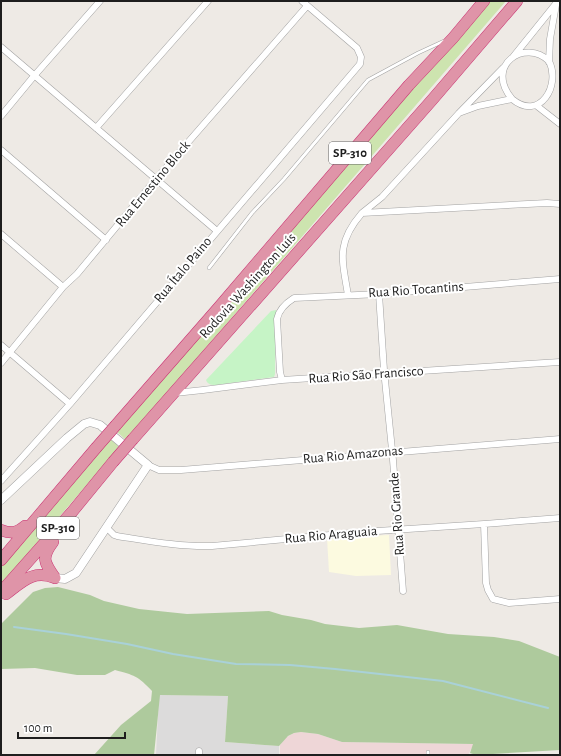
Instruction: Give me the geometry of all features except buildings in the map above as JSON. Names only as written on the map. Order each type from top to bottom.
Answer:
[{"type":"highway","name":"Rodovia Washington Luís","points":[[1,560],[409,85],[453,38],[484,1]]},
{"type":"highway","name":"Rodovia Washington Luís","points":[[1,592],[72,512],[173,393],[432,100],[517,1]]},
{"type":"highway","points":[[1,530],[6,532],[17,532],[26,526],[54,497]]},
{"type":"highway","points":[[55,578],[44,561],[45,554],[62,531],[72,512]]},
{"type":"highway","points":[[1,598],[24,579],[29,577],[48,575],[55,578]]},
{"type":"street","points":[[1,116],[100,1]]},
{"type":"street","points":[[96,128],[208,1]]},
{"type":"street","points":[[302,1],[307,6]]},
{"type":"street","points":[[348,295],[342,256],[344,241],[355,220],[382,197],[459,113],[503,68],[558,2]]},
{"type":"street","points":[[549,62],[550,39],[558,2]]},
{"type":"street","name":"Rua Ítalo Paino","points":[[1,481],[70,404],[360,64],[362,57],[357,48],[307,6]]},
{"type":"street","name":"Rua Ernestino Block","points":[[1,363],[63,287],[77,274],[156,179],[307,6]]},
{"type":"street","points":[[1,47],[217,231]]},
{"type":"street","points":[[503,68],[504,85],[512,99],[521,105],[532,107],[547,101],[554,92],[558,78],[553,66],[540,56],[530,53],[513,56]]},
{"type":"street","points":[[459,113],[478,106],[512,99]]},
{"type":"street","points":[[537,106],[560,124]]},
{"type":"street","points":[[1,150],[106,240]]},
{"type":"street","points":[[362,213],[559,202]]},
{"type":"street","points":[[1,234],[63,287]]},
{"type":"street","name":"Rua Rio Tocantins","points":[[282,380],[277,333],[278,314],[284,305],[294,298],[379,294],[560,279]]},
{"type":"street","name":"Rua Rio Grande","points":[[379,294],[403,591]]},
{"type":"street","points":[[1,345],[70,404]]},
{"type":"street","name":"Rua Rio São Francisco","points":[[173,393],[282,380],[560,362]]},
{"type":"street","points":[[1,500],[67,438],[84,424],[90,422],[100,425],[148,465],[76,573],[65,579],[55,578]]},
{"type":"street","name":"Rua Rio Amazonas","points":[[148,465],[159,470],[181,470],[560,439]]},
{"type":"street","name":"Rua Rio Araguaia","points":[[107,528],[117,536],[192,546],[212,546],[560,518]]},
{"type":"street","points":[[484,524],[485,573],[490,596],[494,599],[509,603],[560,599]]},
{"type":"lane","points":[[209,268],[252,212],[284,179],[368,80],[453,38]]},
{"type":"shaded area","points":[[389,535],[391,575],[356,576],[329,572],[327,538]]},
{"type":"shaded area","points":[[159,695],[228,696],[225,742],[279,746],[279,755],[156,755]]},
{"type":"shaded area","points":[[301,732],[318,734],[342,742],[474,744],[468,755],[280,755],[280,745],[285,738],[294,733]]},
{"type":"green space","points":[[484,1],[506,1],[126,440],[116,431]]},
{"type":"green space","points":[[276,310],[274,377],[217,385],[209,384],[206,380],[271,311]]},
{"type":"green space","points":[[110,438],[119,447],[1,585],[1,567]]},
{"type":"green space","points":[[58,587],[90,595],[104,601],[139,609],[187,614],[269,611],[325,624],[359,628],[397,625],[448,634],[494,637],[519,641],[560,657],[560,750],[476,755],[470,753],[473,744],[342,742],[318,734],[301,732],[288,736],[279,746],[225,742],[228,696],[160,695],[154,755],[94,755],[121,725],[151,701],[152,691],[143,682],[131,675],[115,670],[105,675],[77,675],[35,668],[1,669],[1,624],[33,592],[45,588]]},
{"type":"waterway","points":[[14,627],[127,644],[173,654],[236,664],[290,665],[443,681],[548,708]]}]
